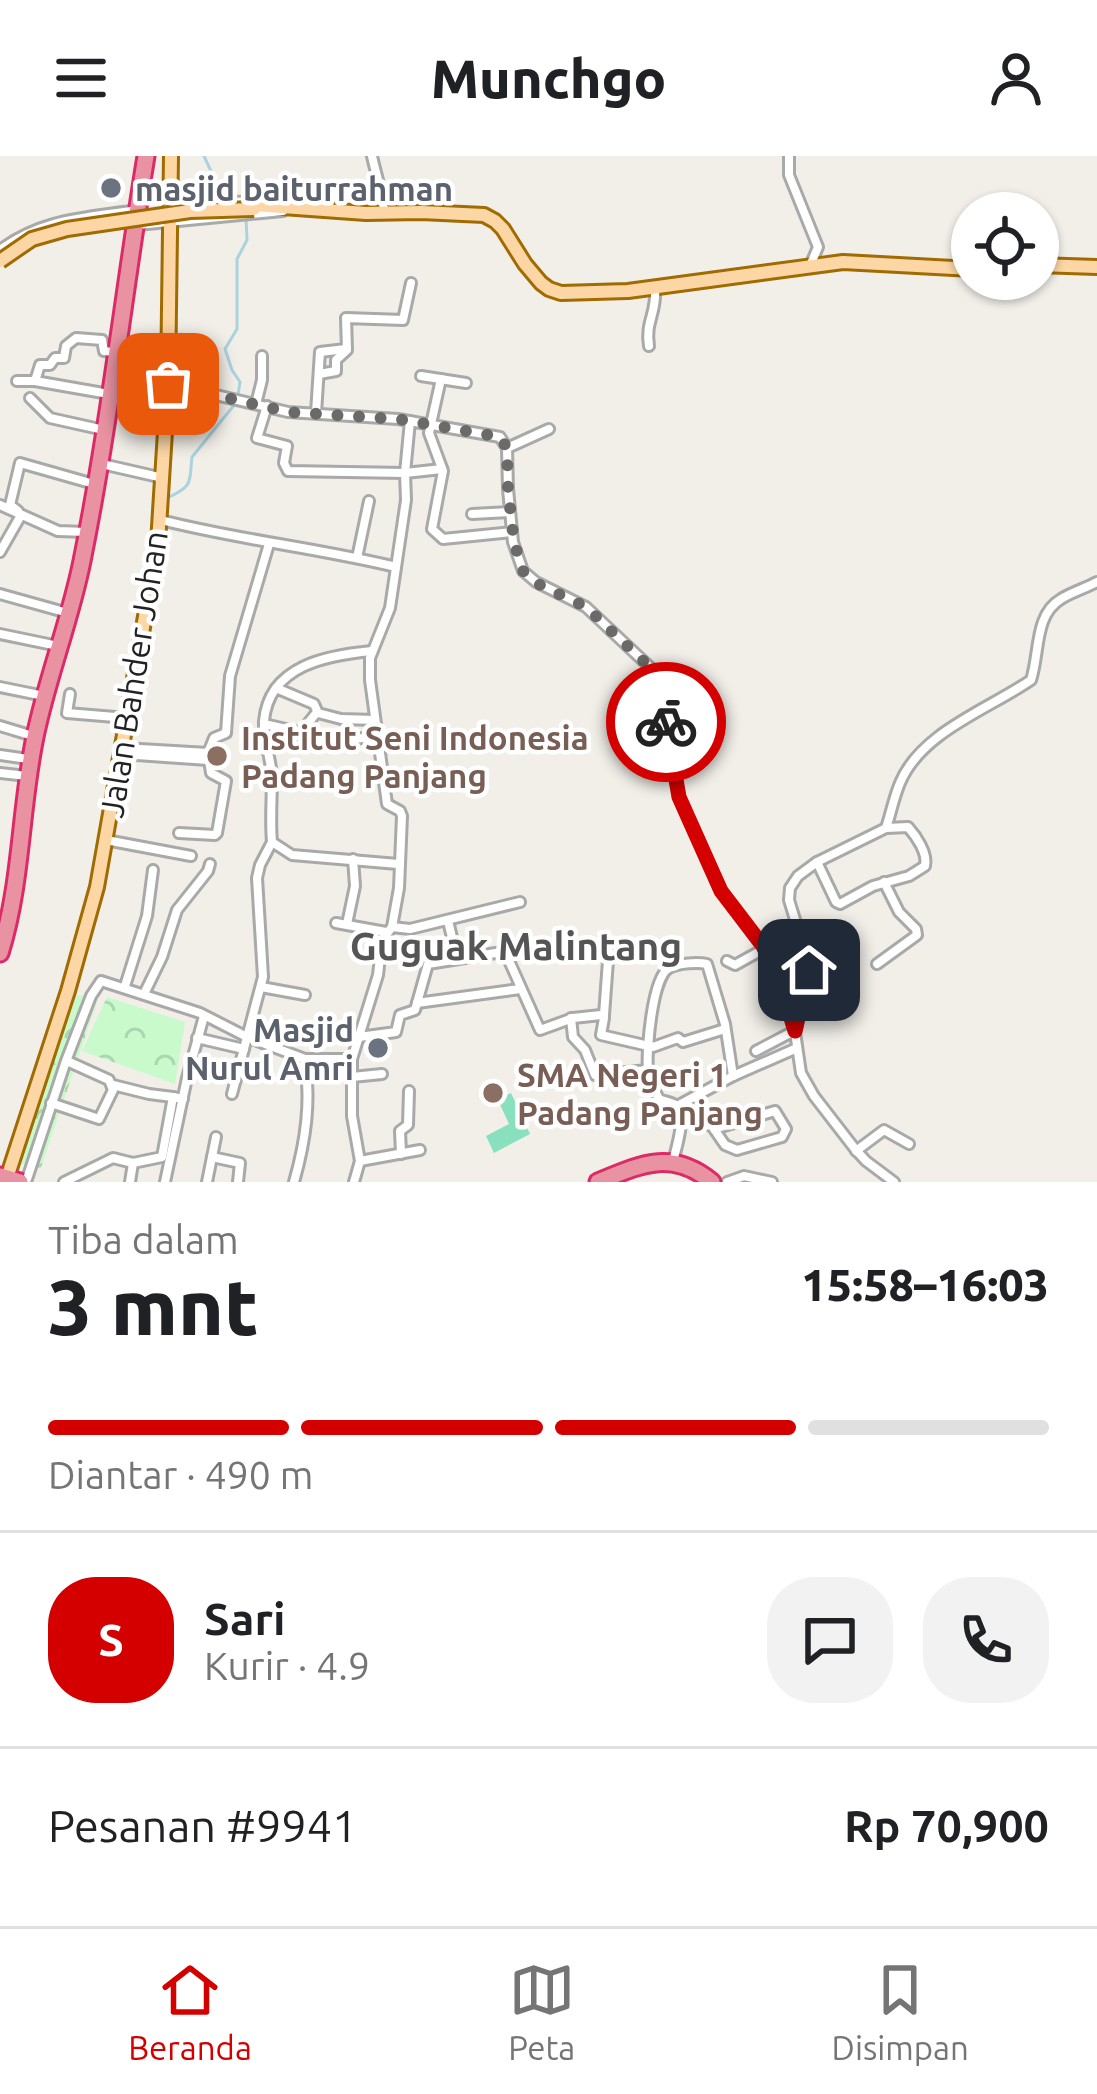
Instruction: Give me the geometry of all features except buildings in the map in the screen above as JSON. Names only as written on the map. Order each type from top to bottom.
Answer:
[{"type":"highway","points":[[0,953],[16,880],[35,736],[68,614],[100,464],[146,156]]},
{"type":"highway","points":[[598,1182],[639,1165],[673,1162],[712,1182]]},
{"type":"main road","name":"Jalan Bahder Johan","points":[[13,1179],[97,887],[159,520],[168,384],[171,156]]},
{"type":"main road","points":[[0,258],[31,236],[66,225],[188,208],[254,207],[484,215],[503,230],[541,283],[562,293],[628,291],[843,262],[951,269]]},
{"type":"main road","points":[[1059,266],[1097,267]]},
{"type":"street","points":[[372,156],[384,212]]},
{"type":"street","points":[[788,156],[789,175],[818,247],[810,266]]},
{"type":"street","points":[[171,205],[266,201],[296,208]]},
{"type":"street","points":[[0,258],[15,238],[56,223],[136,217],[171,220],[296,208]]},
{"type":"street","points":[[0,258],[70,233],[136,217]]},
{"type":"street","points":[[0,234],[15,238]]},
{"type":"street","points":[[347,349],[345,319],[403,320],[411,283]]},
{"type":"street","points":[[649,346],[647,329],[656,308],[655,288]]},
{"type":"street","points":[[35,381],[40,365],[64,357],[76,338],[102,340],[104,351],[116,352]]},
{"type":"street","points":[[320,374],[336,371],[337,358],[347,349]]},
{"type":"street","points":[[316,413],[320,352],[347,349]]},
{"type":"street","points":[[256,404],[262,356]]},
{"type":"street","points":[[421,376],[466,383]]},
{"type":"street","points":[[441,379],[429,433],[442,469],[432,525],[436,536],[512,532]]},
{"type":"street","points":[[16,381],[111,394]]},
{"type":"street","points":[[168,384],[267,406],[431,423],[503,439],[519,564],[529,577],[586,607],[654,671],[679,797],[721,891],[764,949],[780,982],[801,1073],[856,1150],[895,1182]]},
{"type":"street","points":[[30,398],[50,418],[105,430]]},
{"type":"street","points":[[267,406],[257,438],[287,446],[284,463],[288,471],[442,469]]},
{"type":"street","points":[[354,1182],[360,1161],[352,1116],[352,1059],[399,888],[402,816],[387,804],[370,680],[372,651],[391,608],[406,500],[410,421]]},
{"type":"street","points":[[507,448],[549,430]]},
{"type":"street","points":[[311,457],[312,472]]},
{"type":"street","points":[[20,515],[10,503],[20,464],[96,484]]},
{"type":"street","points":[[100,464],[163,478]]},
{"type":"street","points":[[357,558],[369,501]]},
{"type":"street","points":[[0,505],[58,531],[87,532]]},
{"type":"street","points":[[472,514],[510,512]]},
{"type":"street","points":[[0,552],[20,515]]},
{"type":"street","points":[[159,520],[397,567]]},
{"type":"street","points":[[179,832],[217,833],[226,781],[211,773],[208,756],[214,738],[226,733],[230,676],[269,544]]},
{"type":"street","points":[[886,828],[906,771],[946,730],[1031,680],[1048,610],[1097,582]]},
{"type":"street","points":[[0,594],[68,614]]},
{"type":"street","points":[[0,634],[58,646]]},
{"type":"street","points":[[232,1094],[263,977],[257,878],[272,842],[272,774],[264,724],[276,688],[291,674],[321,658],[372,651]]},
{"type":"street","points":[[0,687],[44,696]]},
{"type":"street","points":[[276,688],[313,703],[317,712],[341,719],[375,720]]},
{"type":"street","points":[[70,694],[68,713],[127,718]]},
{"type":"street","points":[[267,740],[300,747],[305,727],[317,712]]},
{"type":"street","points":[[264,724],[305,737],[378,737]]},
{"type":"street","points":[[0,726],[35,736]]},
{"type":"street","points":[[123,751],[208,756]]},
{"type":"street","points":[[0,755],[29,768]]},
{"type":"street","points":[[0,773],[29,768]]},
{"type":"street","points":[[795,1031],[809,965],[789,894],[798,876],[817,862],[886,828],[908,827],[927,861],[909,876],[870,887],[843,903],[838,903],[817,862]]},
{"type":"street","points":[[106,840],[191,856]]},
{"type":"street","points":[[272,842],[292,855],[398,864]]},
{"type":"street","points":[[353,859],[355,886],[342,924],[410,929],[520,902]]},
{"type":"street","points":[[145,994],[177,910],[210,865]]},
{"type":"street","points":[[125,986],[147,916],[154,870]]},
{"type":"street","points":[[877,964],[917,934],[884,882]]},
{"type":"street","points":[[448,921],[457,958]]},
{"type":"street","points":[[609,946],[602,1035],[650,1046],[725,1029]]},
{"type":"street","points":[[727,961],[734,965],[764,949]]},
{"type":"street","points":[[358,1037],[394,1033],[400,1015],[413,1011],[426,966],[432,962],[505,953],[540,1030],[571,1018],[604,1017]]},
{"type":"street","points":[[733,1076],[706,963],[668,968],[653,1004],[648,1070],[658,1099],[677,1106],[797,1048]]},
{"type":"street","points":[[13,1179],[51,1103],[98,982],[125,986],[305,1059],[352,1059]]},
{"type":"street","points":[[261,987],[305,994]]},
{"type":"street","points":[[417,1003],[520,988]]},
{"type":"street","points":[[64,1182],[113,1158],[133,1162],[164,1155],[205,1016]]},
{"type":"street","points":[[571,1018],[573,1037],[585,1050],[595,1075],[648,1070]]},
{"type":"street","points":[[756,1051],[795,1031]]},
{"type":"street","points":[[197,1039],[244,1048]]},
{"type":"street","points":[[294,1182],[307,1124],[305,1059]]},
{"type":"street","points":[[66,1061],[113,1084],[178,1098]]},
{"type":"street","points":[[352,1077],[382,1074]]},
{"type":"street","points":[[51,1103],[99,1119],[113,1084]]},
{"type":"street","points":[[401,1154],[400,1131],[408,1125],[410,1091]]},
{"type":"street","points":[[165,1182],[178,1098]]},
{"type":"street","points":[[673,1162],[680,1138],[677,1106]]},
{"type":"street","points":[[680,1119],[710,1125],[725,1145],[737,1150],[782,1137],[786,1129],[776,1111],[715,1129]]},
{"type":"street","points":[[856,1150],[884,1130],[909,1144]]},
{"type":"street","points":[[208,1182],[216,1137]]},
{"type":"street","points":[[360,1161],[420,1150]]},
{"type":"street","points":[[212,1157],[240,1163],[238,1182]]},
{"type":"street","points":[[130,1182],[133,1162]]},
{"type":"street","points":[[727,1182],[744,1176],[772,1182]]},
{"type":"green space","points":[[70,995],[99,996],[41,1168],[15,1163]]},
{"type":"green space","points":[[107,997],[185,1022],[175,1084],[82,1051]]},
{"type":"green space","points":[[511,1093],[530,1134],[494,1153],[486,1136],[509,1124],[498,1100]]},
{"type":"waterway","points":[[204,156],[230,200]]},
{"type":"waterway","points":[[238,395],[240,382],[225,349],[237,329],[237,259],[247,240],[246,218]]},
{"type":"waterway","points":[[167,498],[186,486],[192,457],[235,404]]},
{"type":"way so far","points":[[168,384],[288,412],[398,419],[500,437],[507,448],[519,564],[536,583],[586,607],[654,671],[666,722]]},
{"type":"place","name":"masjid baiturrahman","points":[[111,188]]},
{"type":"place","name":"Institut Seni Indonesia Padang Panjang","points":[[217,756]]},
{"type":"place","name":"Masjid Nurul Amri","points":[[378,1048]]},
{"type":"place","name":"SMA Negeri 1 Padang Panjang","points":[[493,1093]]},
{"type":"district","name":"Guguak Malintang","points":[[516,945]]},
{"type":"route","points":[[666,722],[679,797],[721,891],[763,946],[795,1031],[809,970]]}]
